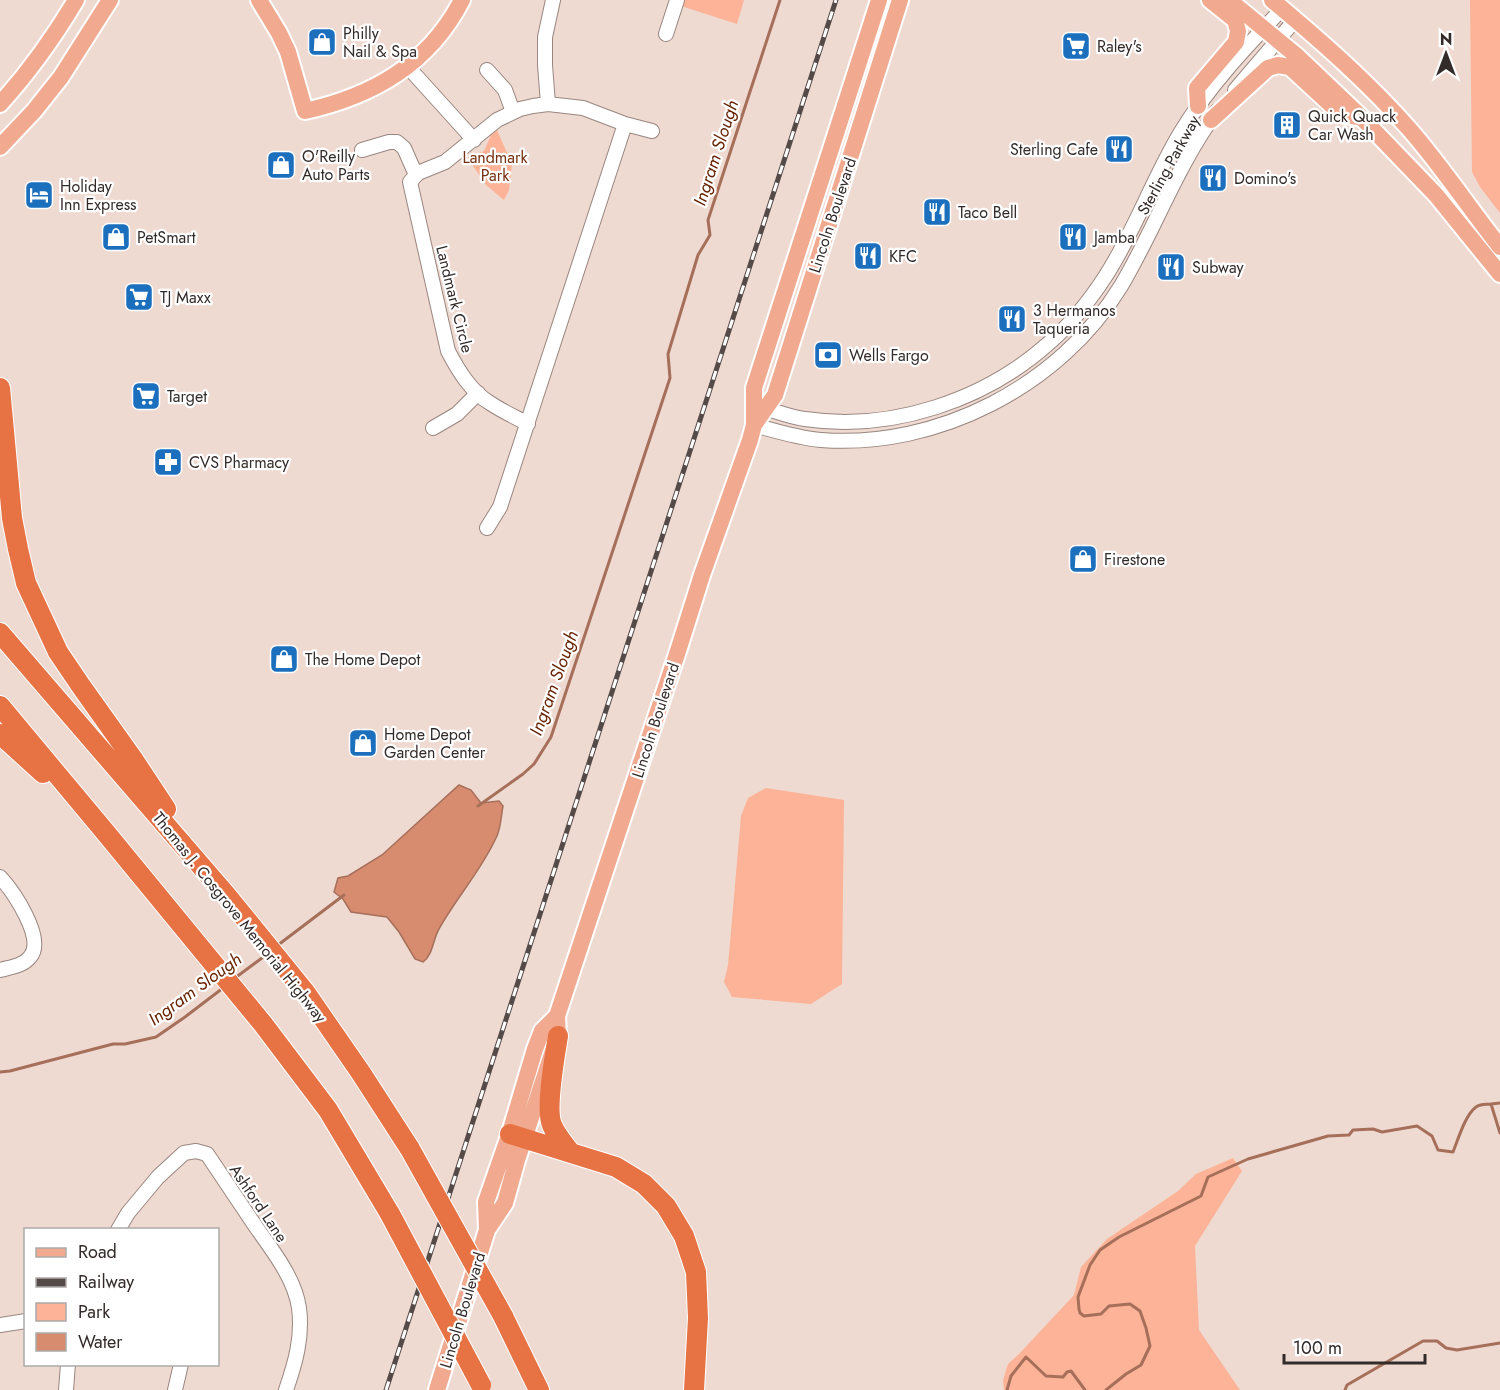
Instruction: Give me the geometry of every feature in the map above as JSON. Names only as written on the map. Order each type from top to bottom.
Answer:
[{"type":"highway","points":[[0,388],[12,518],[26,583],[58,652],[133,759],[203,867]]},
{"type":"highway","name":"Thomas J. Cosgrove Memorial Highway","points":[[0,633],[203,867],[305,992],[410,1149],[503,1316],[539,1390]]},
{"type":"highway","points":[[0,706],[263,1024],[328,1110],[390,1214],[482,1387]]},
{"type":"highway","points":[[0,734],[106,832]]},
{"type":"highway","points":[[557,1026],[549,1116],[553,1127],[570,1152]]},
{"type":"highway","points":[[517,1137],[615,1167],[644,1184],[666,1206],[684,1236],[696,1272],[698,1318],[694,1390]]},
{"type":"main road","points":[[0,104],[37,58],[76,0]]},
{"type":"main road","points":[[0,147],[34,111],[61,77],[110,0]]},
{"type":"main road","points":[[259,0],[288,52],[305,111],[359,95],[408,67],[451,20],[462,0]]},
{"type":"main road","name":"Lincoln Boulevard","points":[[437,1390],[487,1230],[505,1203],[517,1137],[557,1026],[702,574],[754,425],[760,406],[754,388],[879,0]]},
{"type":"main road","name":"Lincoln Boulevard","points":[[760,406],[775,395],[900,0]]},
{"type":"main road","points":[[1198,106],[1197,88],[1236,42],[1238,31],[1235,20],[1210,0]]},
{"type":"main road","points":[[1229,0],[1317,75],[1362,118],[1436,195],[1500,274]]},
{"type":"main road","points":[[1277,4],[1356,74],[1410,130],[1500,247]]},
{"type":"main road","points":[[1211,120],[1268,68],[1278,65],[1290,67],[1341,114],[1362,118]]},
{"type":"street","points":[[548,104],[545,38],[553,0]]},
{"type":"street","points":[[666,34],[677,0]]},
{"type":"street","name":"Sterling Parkway","points":[[760,406],[800,418],[848,423],[894,418],[966,396],[991,384],[1029,360],[1064,329],[1105,278],[1180,133],[1198,106],[1264,28],[1277,4]]},
{"type":"street","name":"Sterling Parkway","points":[[754,425],[821,440],[898,435],[945,424],[972,413],[1021,387],[1042,372],[1076,343],[1120,287],[1195,144],[1211,120],[1295,20]]},
{"type":"street","points":[[408,67],[474,140]]},
{"type":"street","points":[[487,70],[505,90],[513,112]]},
{"type":"street","points":[[362,150],[397,142],[404,148],[416,175],[446,162],[497,120],[513,112],[548,104],[584,108],[625,124],[652,131]]},
{"type":"street","points":[[487,528],[500,507],[625,124]]},
{"type":"street","name":"Landmark Circle","points":[[416,175],[410,182],[411,190],[448,351],[456,367],[478,393],[488,402],[528,424]]},
{"type":"street","points":[[434,428],[457,414],[478,393]]},
{"type":"street","points":[[0,876],[23,909],[36,944],[32,956],[23,964],[0,970]]},
{"type":"street","name":"Ashford Lane","points":[[119,1228],[128,1213],[158,1177],[184,1153],[196,1151],[207,1154],[291,1281],[299,1308],[300,1335],[296,1362],[286,1390]]},
{"type":"street","points":[[0,1325],[24,1321]]},
{"type":"street","points":[[66,1390],[68,1366]]},
{"type":"street","points":[[175,1390],[181,1366]]},
{"type":"green space","points":[[683,0],[744,0],[737,24],[681,6]]},
{"type":"green space","points":[[1470,0],[1500,0],[1500,213],[1480,187],[1472,172]]},
{"type":"green space","name":"Landmark Park","points":[[497,130],[512,164],[509,190],[504,200],[486,185],[467,157],[484,151],[491,135]]},
{"type":"green space","points":[[766,788],[844,800],[842,984],[811,1004],[732,997],[724,982],[728,965],[741,816],[748,798]]},
{"type":"green space","points":[[1233,1158],[1242,1171],[1195,1246],[1199,1330],[1240,1390],[1004,1390],[1003,1380],[1008,1364],[1074,1295],[1081,1267],[1107,1239],[1178,1191],[1196,1174]]},
{"type":"water","points":[[459,785],[471,790],[481,803],[499,801],[503,806],[500,827],[490,850],[437,933],[429,955],[423,962],[415,959],[387,917],[351,912],[343,899],[334,892],[338,878],[348,876],[382,855]]},
{"type":"waterway","name":"Ingram Slough","points":[[478,806],[534,764],[551,737],[670,378],[668,354],[698,255],[710,235],[708,220],[780,0]]},
{"type":"waterway","name":"Ingram Slough","points":[[278,945],[344,895]]},
{"type":"waterway","name":"Ingram Slough","points":[[235,978],[266,955]]},
{"type":"waterway","name":"Ingram Slough","points":[[0,1072],[113,1044],[125,1044],[156,1037],[223,988]]},
{"type":"waterway","points":[[1491,1104],[1500,1103]]},
{"type":"waterway","points":[[1106,1390],[1141,1365],[1150,1346],[1140,1311],[1130,1304],[1109,1306],[1101,1314],[1084,1316],[1080,1313],[1078,1297],[1090,1265],[1100,1250],[1119,1237],[1201,1196],[1208,1177],[1248,1159],[1328,1136],[1349,1135],[1353,1130],[1373,1129],[1382,1132],[1417,1126],[1432,1136],[1438,1150],[1453,1152],[1468,1116],[1476,1107],[1483,1104],[1491,1104],[1500,1133]]},
{"type":"waterway","points":[[1345,1390],[1347,1385],[1423,1341],[1437,1341],[1446,1348],[1457,1350],[1500,1343]]},
{"type":"waterway","points":[[1007,1390],[1011,1376],[1026,1357],[1046,1376],[1063,1377],[1071,1371],[1085,1390]]},
{"type":"railway","points":[[386,1390],[836,0]]},
{"type":"place","name":"Philly Nail & Spa","points":[[322,42]]},
{"type":"place","name":"Raley's","points":[[1076,46]]},
{"type":"place","name":"Quick Quack Car Wash","points":[[1287,125]]},
{"type":"place","name":"Sterling Cafe","points":[[1119,149]]},
{"type":"place","name":"O'Reilly Auto Parts","points":[[281,165]]},
{"type":"place","name":"Domino's","points":[[1213,178]]},
{"type":"place","name":"Holiday Inn Express","points":[[39,195]]},
{"type":"place","name":"Taco Bell","points":[[937,212]]},
{"type":"place","name":"PetSmart","points":[[116,237]]},
{"type":"place","name":"Jamba","points":[[1073,237]]},
{"type":"place","name":"KFC","points":[[868,256]]},
{"type":"place","name":"Subway","points":[[1171,267]]},
{"type":"place","name":"TJ Maxx","points":[[139,297]]},
{"type":"place","name":"3 Hermanos Taqueria","points":[[1012,319]]},
{"type":"place","name":"Wells Fargo","points":[[828,355]]},
{"type":"place","name":"Target","points":[[146,396]]},
{"type":"place","name":"CVS Pharmacy","points":[[168,462]]},
{"type":"place","name":"Firestone","points":[[1083,559]]},
{"type":"place","name":"The Home Depot","points":[[284,659]]},
{"type":"place","name":"Home Depot Garden Center","points":[[363,743]]}]
